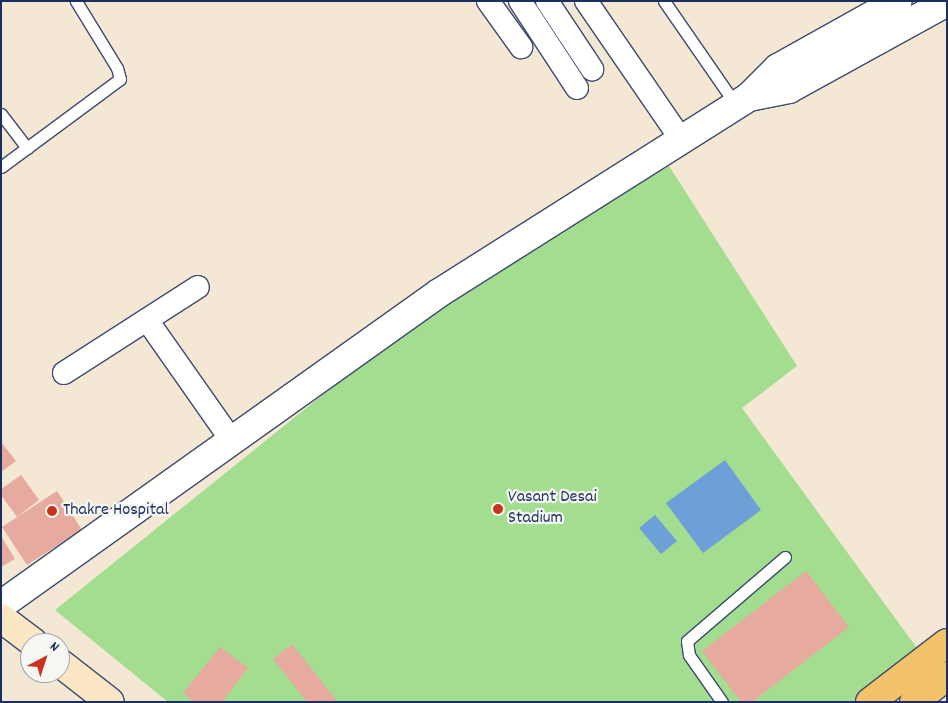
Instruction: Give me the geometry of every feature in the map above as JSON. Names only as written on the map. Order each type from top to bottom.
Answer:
[{"type":"highway","points":[[870,702],[947,643]]},
{"type":"highway","points":[[914,702],[947,676]]},
{"type":"main road","points":[[1,618],[21,633]]},
{"type":"main road","points":[[70,671],[110,702]]},
{"type":"street","points":[[488,1],[521,47]]},
{"type":"street","points":[[520,1],[577,88]]},
{"type":"street","points":[[547,1],[592,69]]},
{"type":"street","points":[[586,1],[681,138]]},
{"type":"street","points":[[1,605],[439,293],[681,138],[743,101],[778,68],[898,1]]},
{"type":"street","points":[[743,101],[789,90],[947,2]]},
{"type":"street","points":[[64,373],[198,288]]},
{"type":"street","points":[[147,320],[232,440]]},
{"type":"lane","points":[[1,167],[120,79],[118,68],[76,1]]},
{"type":"lane","points":[[664,1],[743,101]]},
{"type":"lane","points":[[1,114],[27,148]]},
{"type":"lane","points":[[722,702],[689,655],[687,641],[785,557]]},
{"type":"green space","name":"Vasant Desai Stadium","points":[[669,166],[797,366],[742,408],[922,655],[862,702],[168,702],[55,610],[417,319]]},
{"type":"water","points":[[725,460],[761,510],[703,553],[666,503]]},
{"type":"water","points":[[655,515],[677,541],[661,554],[639,528]]},
{"type":"building","points":[[1,442],[16,461],[1,472]]},
{"type":"building","points":[[21,475],[39,500],[17,517],[1,495],[1,489]]},
{"type":"building","points":[[57,491],[82,530],[27,565],[2,527]]},
{"type":"building","points":[[1,536],[15,559],[1,567]]},
{"type":"building","points":[[806,571],[849,627],[752,702],[741,702],[702,651]]},
{"type":"building","points":[[292,644],[338,702],[307,702],[273,659]]},
{"type":"building","points":[[220,647],[248,668],[222,702],[194,702],[183,693]]},
{"type":"place","name":"Vasant Desai Stadium","points":[[498,509]]},
{"type":"place","name":"Thakre Hospital","points":[[52,511]]}]
